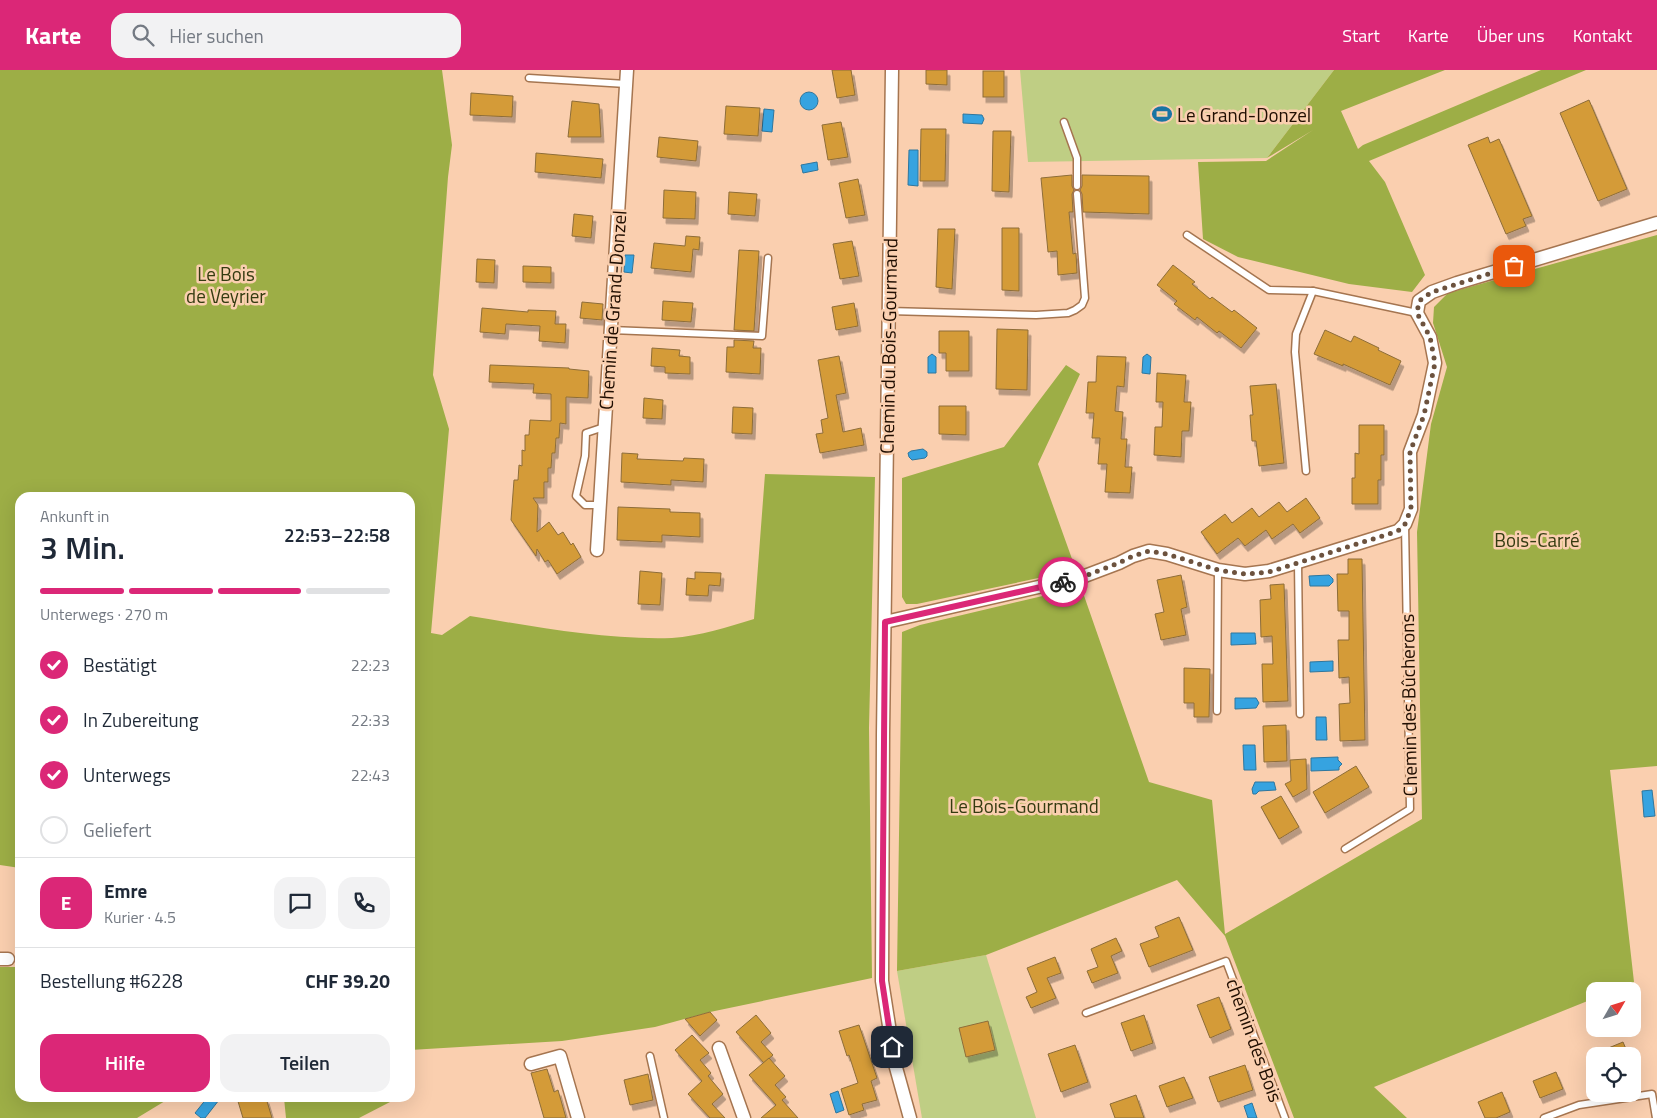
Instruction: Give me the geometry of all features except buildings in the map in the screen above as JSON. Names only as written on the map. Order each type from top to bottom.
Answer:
[{"type":"street","name":"Chemin de Grand-Donzel","points":[[597,550],[627,70]]},
{"type":"street","name":"Chemin du Bois-Gourmand","points":[[892,70],[882,981],[895,1064],[910,1118]]},
{"type":"street","points":[[1417,313],[1419,301],[1432,292],[1657,223]]},
{"type":"street","name":"Chemin des Bûcherons","points":[[1405,524],[1411,509],[1410,452],[1424,415],[1435,363],[1430,337],[1417,313]]},
{"type":"street","points":[[885,622],[1082,577],[1149,551],[1167,554],[1218,570],[1245,574],[1269,572],[1388,535],[1398,531],[1405,524]]},
{"type":"street","points":[[719,1048],[744,1118]]},
{"type":"street","points":[[531,1064],[560,1056],[578,1118]]},
{"type":"lane","points":[[529,78],[626,84]]},
{"type":"lane","points":[[1064,122],[1077,158],[1077,186]]},
{"type":"lane","points":[[888,311],[1036,315],[1068,313],[1076,310],[1082,305],[1085,298],[1077,194]]},
{"type":"lane","points":[[1187,235],[1269,290],[1314,291],[1417,313]]},
{"type":"lane","points":[[611,330],[762,336],[768,258]]},
{"type":"lane","points":[[1306,471],[1295,352],[1296,334],[1314,291]]},
{"type":"lane","points":[[600,505],[585,505],[576,496],[585,456],[586,433],[604,427]]},
{"type":"lane","name":"Chemin des Bûcherons","points":[[1344,849],[1410,809],[1405,524]]},
{"type":"lane","points":[[1298,563],[1300,714]]},
{"type":"lane","points":[[1217,711],[1218,570]]},
{"type":"lane","name":"chemin des Bois","points":[[1086,1013],[1226,961],[1284,1118]]},
{"type":"lane","points":[[650,1056],[664,1118]]},
{"type":"lane","points":[[1544,1118],[1578,1105],[1652,1094],[1656,1118]]},
{"type":"green space","name":"Le Bois de Veyrier","points":[[0,70],[442,70],[452,145],[433,375],[449,429],[431,633],[442,635],[470,616],[596,635],[672,638],[703,633],[754,619],[765,474],[875,477],[869,728],[872,978],[710,1012],[655,1027],[562,1041],[415,1050],[415,492],[15,492],[15,867],[0,865]]},
{"type":"green space","name":"Le Grand-Donzel","points":[[1020,70],[1334,70],[1267,158],[1028,162]]},
{"type":"green space","points":[[1334,70],[1445,70],[1341,111],[1358,149],[1363,145],[1541,70],[1586,70],[1369,161],[1385,182],[1425,275],[1412,292],[1349,284],[1238,257],[1203,239],[1198,162],[1266,161],[1313,130],[1267,158]]},
{"type":"green space","name":"Bois-Carré","points":[[1657,235],[1657,766],[1610,770],[1634,982],[1586,982],[1586,1002],[1374,1087],[1407,1118],[1294,1118],[1225,936],[1177,880],[986,955],[897,971],[902,632],[920,625],[1081,587],[1149,782],[1212,800],[1225,934],[1422,819],[1417,532],[1431,424],[1447,367],[1433,323],[1434,307],[1448,293]]},
{"type":"green space","points":[[1066,365],[1080,374],[1038,464],[1076,570],[917,604],[906,604],[902,597],[902,478],[1004,447]]},
{"type":"green space","points":[[986,955],[1036,1118],[922,1118],[897,971]]},
{"type":"green space","points":[[0,967],[15,967],[15,1102],[163,1102],[137,1118],[0,1118]]},
{"type":"green space","points":[[284,1102],[390,1102],[359,1118],[286,1118]]},
{"type":"water","points":[[809,92],[815,95],[818,101],[815,107],[809,110],[803,107],[800,101],[803,95]]},
{"type":"water","points":[[764,109],[774,110],[772,132],[762,131]]},
{"type":"water","points":[[963,114],[982,115],[984,119],[982,124],[963,123]]},
{"type":"water","points":[[909,150],[918,150],[918,186],[908,185]]},
{"type":"water","points":[[817,162],[818,170],[803,173],[801,165]]},
{"type":"water","points":[[625,255],[634,255],[632,273],[624,272]]},
{"type":"water","points":[[932,354],[936,357],[936,373],[928,373],[928,357]]},
{"type":"water","points":[[1147,354],[1151,357],[1150,374],[1142,373],[1143,357]]},
{"type":"water","points":[[923,449],[927,452],[925,458],[912,460],[909,457],[908,453],[911,451]]},
{"type":"water","points":[[1329,575],[1333,582],[1329,586],[1310,586],[1309,576]]},
{"type":"water","points":[[1231,633],[1255,633],[1256,644],[1231,645]]},
{"type":"water","points":[[1333,661],[1333,671],[1310,672],[1310,662]]},
{"type":"water","points":[[1235,698],[1256,698],[1259,703],[1256,708],[1235,709]]},
{"type":"water","points":[[1316,717],[1326,717],[1327,740],[1316,740]]},
{"type":"water","points":[[1243,745],[1255,745],[1256,770],[1244,770]]},
{"type":"water","points":[[1338,757],[1342,764],[1339,770],[1311,771],[1311,758]]},
{"type":"water","points":[[1255,782],[1274,782],[1276,790],[1259,791],[1253,794],[1252,789]]},
{"type":"water","points":[[1652,790],[1655,816],[1644,817],[1642,791]]},
{"type":"water","points":[[838,1091],[844,1110],[836,1113],[830,1094]]},
{"type":"water","points":[[204,1102],[217,1102],[205,1118],[201,1118],[195,1113]]},
{"type":"water","points":[[1252,1103],[1257,1118],[1248,1118],[1244,1106]]},
{"type":"way so far","points":[[1063,582],[1082,577],[1149,551],[1167,554],[1218,570],[1245,574],[1269,572],[1398,531],[1405,524],[1411,509],[1410,452],[1424,415],[1435,363],[1430,337],[1417,313],[1419,301],[1432,292],[1456,283],[1514,266]]},
{"type":"place","name":"Le Grand-Donzel","points":[[1162,114]]},
{"type":"route","points":[[892,1047],[882,981],[885,622],[1063,582]]},
{"type":"park label","name":"Le Bois-Gourmand","points":[[1024,805]]}]
